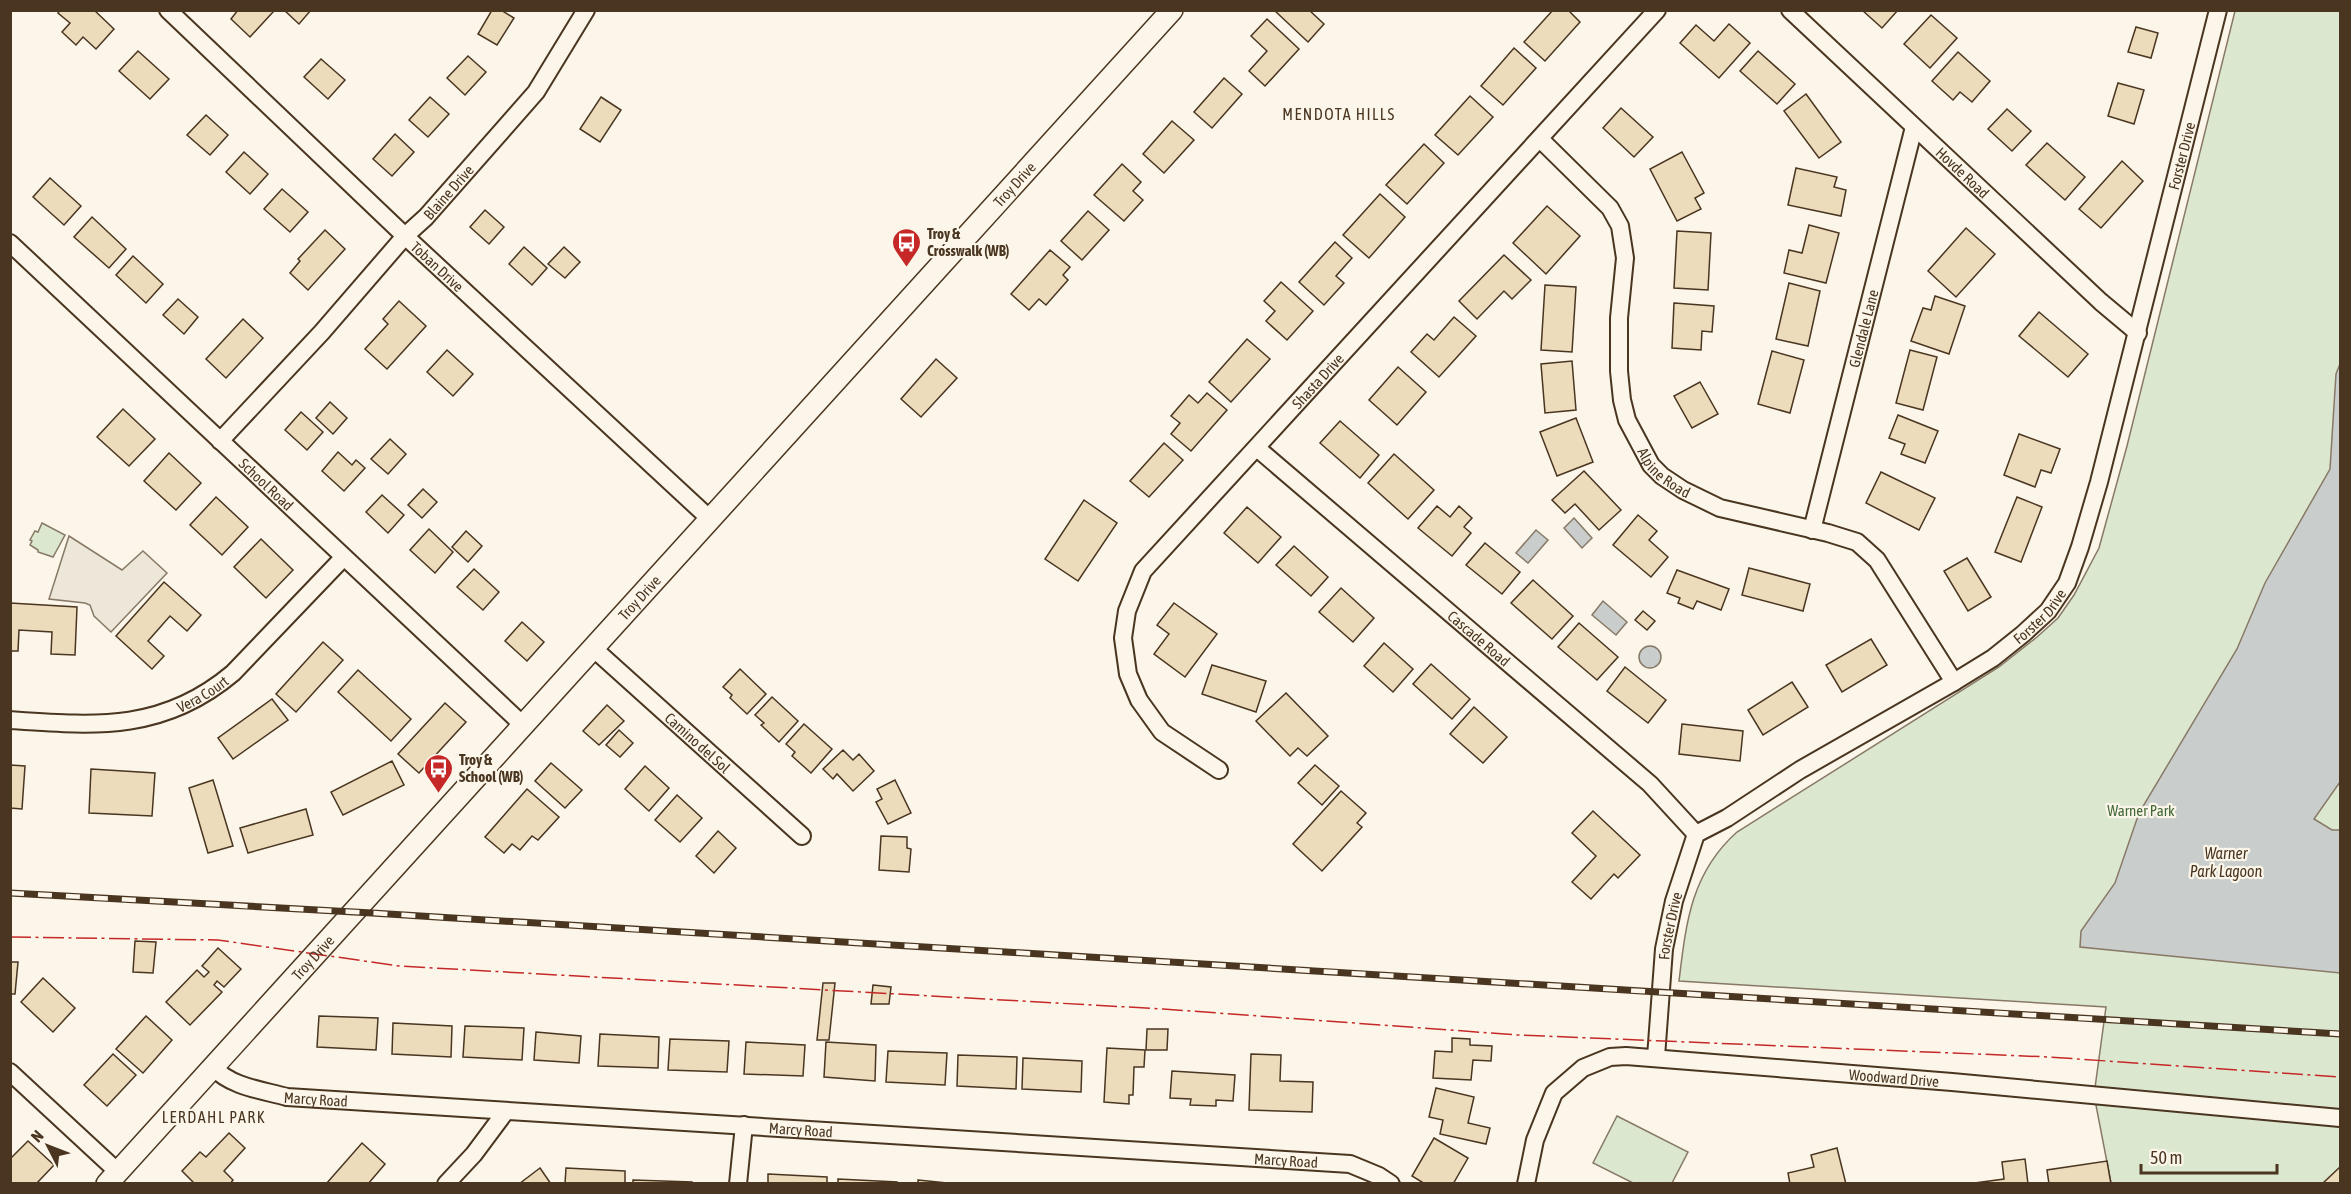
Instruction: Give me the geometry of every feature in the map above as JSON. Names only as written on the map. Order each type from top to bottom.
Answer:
[{"type":"street","name":"Blaine Drive","points":[[220,441],[322,332],[405,236],[426,217],[536,92],[586,10]]},
{"type":"street","name":"Troy Drive","points":[[113,1178],[1172,10]]},
{"type":"street","name":"Shasta Drive","points":[[1219,770],[1161,732],[1139,700],[1128,674],[1123,639],[1127,611],[1143,571],[1657,10]]},
{"type":"street","name":"Hovde Road","points":[[1790,10],[2101,302],[2138,333]]},
{"type":"street","name":"Forster Drive","points":[[1656,1057],[1664,949],[1674,901],[1696,834],[1727,818],[1800,770],[1993,658],[2048,611],[2067,584],[2099,482],[2218,10]]},
{"type":"street","name":"Toban Drive","points":[[169,11],[405,236],[710,519]]},
{"type":"street","name":"Glendale Lane","points":[[1812,530],[1914,127]]},
{"type":"street","name":"Alpine Road","points":[[1540,139],[1610,208],[1620,226],[1625,258],[1619,318],[1619,371],[1622,400],[1627,420],[1651,465],[1662,476],[1683,490],[1720,508],[1857,542],[1877,560],[1954,682]]},
{"type":"street","name":"School Road","points":[[10,243],[523,725]]},
{"type":"street","name":"Cascade Road","points":[[1258,448],[1650,784],[1696,834]]},
{"type":"street","name":"Vera Court","points":[[10,720],[73,724],[135,721],[192,702],[215,688],[233,673],[343,558]]},
{"type":"street","name":"Camino del Sol","points":[[593,648],[802,836]]},
{"type":"street","name":"Woodward Drive","points":[[1526,1184],[1536,1140],[1554,1093],[1583,1068],[1596,1061],[1626,1056],[2340,1118]]},
{"type":"street","name":"Marcy Road","points":[[213,1067],[221,1077],[232,1082],[287,1097],[1350,1164],[1379,1176],[1391,1184]]},
{"type":"street","points":[[10,1072],[113,1178]]},
{"type":"street","points":[[446,1184],[474,1154],[506,1111]]},
{"type":"street","points":[[738,1184],[744,1125]]},
{"type":"green space","name":"Warner Park","points":[[2235,11],[2340,11],[2340,1183],[2111,1183],[2094,1095],[2106,1007],[1679,981],[1688,919],[1700,882],[1710,864],[1737,832],[1999,667],[2058,618],[2074,595],[2099,548],[2127,446]]},
{"type":"green space","points":[[42,523],[65,535],[53,557],[38,552],[30,545],[32,541],[30,540],[35,531],[38,532]]},
{"type":"green space","points":[[1617,1116],[1688,1152],[1672,1183],[1633,1183],[1593,1163]]},
{"type":"shaded area","points":[[69,536],[122,570],[143,551],[167,573],[111,632],[94,616],[90,605],[49,599]]},
{"type":"water","name":"Warner Park Lagoon","points":[[2340,364],[2340,782],[2314,819],[2332,830],[2340,830],[2340,973],[2080,947],[2081,931],[2115,883],[2139,813],[2237,649],[2265,583],[2330,469],[2336,374]]},
{"type":"water","points":[[1574,518],[1592,538],[1582,548],[1564,528]]},
{"type":"water","points":[[1536,530],[1548,540],[1528,563],[1516,553]]},
{"type":"water","points":[[1603,601],[1627,622],[1616,635],[1592,615]]},
{"type":"water","points":[[1650,646],[1660,653],[1661,657],[1654,667],[1650,668],[1640,661],[1639,657],[1646,647]]},
{"type":"building","points":[[60,10],[94,10],[114,29],[96,49],[83,37],[76,45],[62,32],[70,23],[58,13]]},
{"type":"building","points":[[238,10],[271,10],[273,12],[250,37],[231,19]]},
{"type":"building","points":[[284,10],[311,10],[299,24]]},
{"type":"building","points":[[492,10],[501,10],[514,18],[497,45],[478,34]]},
{"type":"building","points":[[1274,10],[1309,10],[1324,24],[1308,42]]},
{"type":"building","points":[[1553,10],[1568,10],[1580,22],[1545,61],[1524,42]]},
{"type":"building","points":[[1862,10],[1898,10],[1882,28]]},
{"type":"building","points":[[1931,15],[1957,38],[1930,68],[1904,44]]},
{"type":"building","points":[[1267,19],[1299,49],[1265,86],[1249,71],[1267,51],[1251,36]]},
{"type":"building","points":[[1729,24],[1750,43],[1719,78],[1680,43],[1696,25],[1714,41]]},
{"type":"building","points":[[2136,27],[2158,33],[2151,58],[2128,52]]},
{"type":"building","points":[[1514,48],[1536,68],[1503,105],[1481,86]]},
{"type":"building","points":[[138,51],[169,79],[150,99],[119,71]]},
{"type":"building","points":[[1758,51],[1795,84],[1777,104],[1740,71]]},
{"type":"building","points":[[1958,52],[1990,81],[1972,102],[1960,92],[1953,100],[1932,81]]},
{"type":"building","points":[[468,56],[486,72],[465,95],[447,78]]},
{"type":"building","points":[[321,59],[345,80],[328,99],[304,77]]},
{"type":"building","points":[[1224,78],[1242,94],[1212,128],[1194,112]]},
{"type":"building","points":[[2118,83],[2144,90],[2134,124],[2108,116]]},
{"type":"building","points":[[1806,94],[1841,142],[1819,158],[1784,111]]},
{"type":"building","points":[[1470,96],[1493,117],[1458,155],[1435,135]]},
{"type":"building","points":[[430,97],[449,114],[428,137],[409,120]]},
{"type":"building","points":[[601,97],[621,110],[600,142],[580,129]]},
{"type":"building","points":[[1621,108],[1653,137],[1634,157],[1603,128]]},
{"type":"building","points":[[2007,109],[2031,131],[2012,151],[1988,129]]},
{"type":"building","points":[[206,115],[228,135],[210,155],[187,135]]},
{"type":"building","points":[[1172,121],[1194,140],[1164,173],[1143,154]]},
{"type":"building","points":[[395,134],[414,152],[392,176],[373,159]]},
{"type":"building","points":[[2047,143],[2085,177],[2065,200],[2026,165]]},
{"type":"building","points":[[1424,144],[1444,163],[1407,204],[1386,185]]},
{"type":"building","points":[[244,152],[268,174],[250,194],[226,172]]},
{"type":"building","points":[[1682,152],[1704,193],[1695,198],[1701,209],[1677,221],[1650,169]]},
{"type":"building","points":[[2122,161],[2143,181],[2101,228],[2079,209]]},
{"type":"building","points":[[1122,164],[1141,182],[1133,191],[1143,200],[1124,221],[1094,195]]},
{"type":"building","points":[[1796,168],[1837,177],[1834,187],[1846,190],[1841,216],[1788,205]]},
{"type":"building","points":[[50,178],[81,206],[64,225],[33,197]]},
{"type":"building","points":[[282,189],[308,212],[290,232],[264,209]]},
{"type":"building","points":[[1380,194],[1405,217],[1369,258],[1343,235]]},
{"type":"building","points":[[1547,206],[1580,236],[1546,274],[1513,243]]},
{"type":"building","points":[[485,210],[504,227],[489,244],[470,227]]},
{"type":"building","points":[[1088,211],[1109,230],[1082,260],[1061,241]]},
{"type":"building","points":[[92,217],[126,249],[109,268],[74,237]]},
{"type":"building","points":[[1809,225],[1839,233],[1826,283],[1784,273],[1789,250],[1802,253]]},
{"type":"building","points":[[1966,228],[1995,254],[1956,297],[1928,271]]},
{"type":"building","points":[[325,230],[345,249],[308,290],[290,273],[300,261],[298,259]]},
{"type":"building","points":[[1677,231],[1711,233],[1708,290],[1674,288]]},
{"type":"building","points":[[1335,242],[1352,258],[1336,276],[1344,283],[1324,305],[1299,282]]},
{"type":"building","points":[[524,247],[547,268],[532,285],[509,264]]},
{"type":"building","points":[[564,247],[580,262],[565,278],[548,264]]},
{"type":"building","points":[[1050,250],[1070,267],[1063,275],[1068,280],[1046,305],[1039,299],[1029,310],[1011,294]]},
{"type":"building","points":[[1504,255],[1531,280],[1512,299],[1504,291],[1477,319],[1459,301]]},
{"type":"building","points":[[133,256],[163,284],[146,303],[116,275]]},
{"type":"building","points":[[1281,282],[1313,311],[1287,340],[1266,321],[1275,311],[1264,301]]},
{"type":"building","points":[[1789,283],[1820,291],[1808,346],[1776,339]]},
{"type":"building","points":[[1545,285],[1576,287],[1572,352],[1541,350]]},
{"type":"building","points":[[1935,296],[1965,306],[1949,354],[1911,341],[1923,308],[1931,310]]},
{"type":"building","points":[[178,299],[198,317],[184,334],[163,315]]},
{"type":"building","points":[[399,301],[426,326],[387,369],[365,349],[388,324],[383,319]]},
{"type":"building","points":[[1674,303],[1714,306],[1712,332],[1702,331],[1701,350],[1672,348]]},
{"type":"building","points":[[2039,312],[2088,354],[2068,377],[2019,336]]},
{"type":"building","points":[[1454,317],[1476,336],[1439,377],[1411,352],[1427,334],[1434,340]]},
{"type":"building","points":[[243,319],[263,338],[226,378],[206,359]]},
{"type":"building","points":[[1247,339],[1270,359],[1231,402],[1209,382]]},
{"type":"building","points":[[447,350],[473,374],[453,396],[427,372]]},
{"type":"building","points":[[1910,350],[1937,357],[1923,410],[1896,403]]},
{"type":"building","points":[[1772,351],[1804,360],[1790,413],[1758,404]]},
{"type":"building","points":[[936,359],[957,378],[921,417],[901,399]]},
{"type":"building","points":[[1572,361],[1576,410],[1545,413],[1541,364]]},
{"type":"building","points":[[1398,367],[1426,392],[1397,425],[1369,400]]},
{"type":"building","points":[[1700,382],[1718,414],[1692,428],[1674,396]]},
{"type":"building","points":[[1207,393],[1227,410],[1191,451],[1171,434],[1180,423],[1171,416],[1189,395],[1198,403]]},
{"type":"building","points":[[330,402],[347,418],[333,434],[316,418]]},
{"type":"building","points":[[123,409],[155,439],[129,466],[97,437]]},
{"type":"building","points":[[301,412],[323,432],[307,450],[285,430]]},
{"type":"building","points":[[1898,415],[1938,431],[1925,463],[1901,454],[1905,444],[1889,438]]},
{"type":"building","points":[[1576,418],[1593,462],[1557,476],[1540,432]]},
{"type":"building","points":[[1340,421],[1379,455],[1360,478],[1320,443]]},
{"type":"building","points":[[2019,434],[2060,449],[2051,473],[2041,470],[2035,487],[2004,475]]},
{"type":"building","points":[[390,439],[406,454],[388,474],[371,459]]},
{"type":"building","points":[[1164,443],[1183,460],[1149,497],[1130,481]]},
{"type":"building","points":[[338,452],[352,465],[356,460],[365,468],[344,491],[322,471]]},
{"type":"building","points":[[169,453],[201,483],[176,510],[144,481]]},
{"type":"building","points":[[1394,454],[1434,490],[1408,519],[1368,483]]},
{"type":"building","points":[[1584,471],[1621,510],[1599,530],[1575,504],[1565,513],[1552,500]]},
{"type":"building","points":[[1881,472],[1935,498],[1919,530],[1866,503]]},
{"type":"building","points":[[423,489],[437,502],[422,518],[408,505]]},
{"type":"building","points":[[382,495],[404,515],[388,533],[366,512]]},
{"type":"building","points":[[216,497],[248,527],[222,555],[190,525]]},
{"type":"building","points":[[2017,497],[2042,507],[2021,562],[1995,552]]},
{"type":"building","points":[[1084,500],[1117,523],[1078,581],[1045,559]]},
{"type":"building","points":[[1437,506],[1450,517],[1459,506],[1472,518],[1464,527],[1471,533],[1452,556],[1418,528]]},
{"type":"building","points":[[1247,507],[1281,537],[1258,563],[1224,533]]},
{"type":"building","points":[[1638,515],[1657,531],[1649,540],[1668,557],[1651,577],[1613,545]]},
{"type":"building","points":[[429,529],[453,552],[435,573],[410,550]]},
{"type":"building","points":[[466,531],[482,546],[468,562],[452,547]]},
{"type":"building","points":[[261,539],[293,570],[266,598],[234,567]]},
{"type":"building","points":[[1485,543],[1520,572],[1502,594],[1466,565]]},
{"type":"building","points":[[1294,546],[1328,577],[1311,596],[1276,565]]},
{"type":"building","points":[[1967,558],[1991,597],[1968,611],[1944,571]]},
{"type":"building","points":[[1749,568],[1810,584],[1803,611],[1742,595]]},
{"type":"building","points":[[474,569],[499,592],[483,610],[457,587]]},
{"type":"building","points":[[1677,570],[1729,589],[1721,610],[1697,601],[1693,609],[1678,603],[1680,598],[1667,593]]},
{"type":"building","points":[[1533,580],[1573,616],[1552,639],[1511,603]]},
{"type":"building","points":[[164,582],[201,615],[187,631],[170,616],[148,641],[164,656],[152,669],[116,636]]},
{"type":"building","points":[[1341,588],[1374,618],[1353,642],[1319,612]]},
{"type":"building","points":[[10,603],[77,607],[75,655],[51,654],[52,632],[19,630],[18,651],[10,651]]},
{"type":"building","points":[[1174,603],[1217,634],[1185,677],[1154,654],[1169,634],[1157,625]]},
{"type":"building","points":[[1643,611],[1655,621],[1647,630],[1635,620]]},
{"type":"building","points":[[522,622],[544,642],[527,661],[505,641]]},
{"type":"building","points":[[1579,623],[1618,657],[1597,680],[1558,647]]},
{"type":"building","points":[[1871,639],[1887,665],[1842,692],[1826,665]]},
{"type":"building","points":[[323,642],[343,660],[296,712],[276,694]]},
{"type":"building","points":[[1384,643],[1413,669],[1393,692],[1364,666]]},
{"type":"building","points":[[1431,664],[1470,699],[1452,719],[1413,684]]},
{"type":"building","points":[[1212,665],[1266,681],[1256,712],[1202,694]]},
{"type":"building","points":[[1625,667],[1666,700],[1648,723],[1607,691]]},
{"type":"building","points":[[740,669],[766,694],[747,714],[730,698],[732,695],[723,687]]},
{"type":"building","points":[[358,670],[411,719],[391,741],[338,692]]},
{"type":"building","points":[[1792,682],[1808,707],[1763,735],[1748,710]]},
{"type":"building","points":[[1286,693],[1328,736],[1307,756],[1298,748],[1290,756],[1256,721]]},
{"type":"building","points":[[772,697],[798,721],[779,742],[761,725],[764,723],[755,715]]},
{"type":"building","points":[[272,699],[288,720],[233,759],[218,738]]},
{"type":"building","points":[[445,703],[466,722],[419,773],[398,754]]},
{"type":"building","points":[[607,705],[624,721],[599,745],[583,731]]},
{"type":"building","points":[[1474,707],[1507,737],[1483,763],[1450,734]]},
{"type":"building","points":[[804,724],[832,749],[811,773],[792,756],[795,752],[786,744]]},
{"type":"building","points":[[1682,724],[1743,731],[1740,761],[1679,754]]},
{"type":"building","points":[[619,730],[633,743],[620,757],[606,745]]},
{"type":"building","points":[[843,750],[853,760],[859,754],[874,771],[853,791],[837,774],[833,779],[823,769]]},
{"type":"building","points":[[392,761],[404,785],[343,815],[331,792]]},
{"type":"building","points":[[551,763],[582,790],[565,808],[535,781]]},
{"type":"building","points":[[10,765],[25,766],[22,809],[10,808]]},
{"type":"building","points":[[1315,765],[1339,786],[1322,805],[1298,783]]},
{"type":"building","points":[[645,766],[669,788],[649,811],[625,789]]},
{"type":"building","points":[[91,769],[155,773],[152,816],[89,813]]},
{"type":"building","points":[[213,780],[233,846],[208,853],[189,788]]},
{"type":"building","points":[[895,780],[911,813],[888,824],[876,802],[882,799],[877,789]]},
{"type":"building","points":[[527,789],[559,817],[538,840],[532,836],[520,850],[512,844],[504,853],[485,837]]},
{"type":"building","points":[[1341,791],[1366,813],[1357,823],[1362,827],[1322,871],[1293,844]]},
{"type":"building","points":[[677,795],[702,818],[680,842],[655,820]]},
{"type":"building","points":[[306,809],[313,835],[248,853],[240,828]]},
{"type":"building","points":[[1593,811],[1640,855],[1618,878],[1614,874],[1591,899],[1572,882],[1596,856],[1572,833]]},
{"type":"building","points":[[718,831],[736,848],[714,873],[696,856]]},
{"type":"building","points":[[881,836],[907,837],[907,848],[911,849],[909,872],[879,870]]},
{"type":"building","points":[[135,941],[156,942],[153,973],[133,972]]},
{"type":"building","points":[[218,948],[241,969],[224,987],[217,981],[214,985],[222,992],[190,1025],[166,1002],[197,970],[204,977],[209,972],[202,966]]},
{"type":"building","points":[[10,962],[18,962],[15,994],[10,994]]},
{"type":"building","points":[[43,978],[75,1008],[53,1032],[21,1002]]},
{"type":"building","points":[[823,983],[835,983],[829,1040],[817,1040]]},
{"type":"building","points":[[873,985],[891,987],[889,1004],[871,1004]]},
{"type":"building","points":[[146,1016],[172,1040],[143,1073],[116,1049]]},
{"type":"building","points":[[319,1016],[378,1018],[376,1050],[317,1047]]},
{"type":"building","points":[[393,1023],[452,1026],[451,1057],[392,1054]]},
{"type":"building","points":[[465,1026],[524,1028],[522,1060],[463,1057]]},
{"type":"building","points":[[1147,1029],[1168,1029],[1167,1050],[1146,1050]]},
{"type":"building","points":[[536,1032],[581,1036],[579,1063],[534,1060]]},
{"type":"building","points":[[600,1034],[659,1037],[658,1068],[598,1066]]},
{"type":"building","points":[[1452,1038],[1470,1039],[1470,1045],[1492,1046],[1491,1061],[1473,1060],[1471,1080],[1433,1078],[1435,1051],[1452,1052]]},
{"type":"building","points":[[670,1039],[729,1041],[727,1072],[668,1070]]},
{"type":"building","points":[[746,1042],[805,1045],[803,1076],[744,1074]]},
{"type":"building","points":[[826,1042],[876,1045],[875,1081],[824,1077]]},
{"type":"building","points":[[1107,1048],[1145,1050],[1144,1067],[1134,1067],[1133,1095],[1129,1095],[1129,1104],[1104,1102]]},
{"type":"building","points":[[888,1051],[947,1053],[945,1085],[886,1082]]},
{"type":"building","points":[[113,1054],[136,1075],[107,1106],[84,1085]]},
{"type":"building","points":[[1251,1054],[1281,1055],[1280,1081],[1313,1082],[1312,1112],[1249,1110]]},
{"type":"building","points":[[958,1055],[1017,1057],[1016,1089],[957,1086]]},
{"type":"building","points":[[1023,1058],[1082,1061],[1081,1092],[1022,1089]]},
{"type":"building","points":[[1172,1071],[1235,1075],[1233,1101],[1216,1100],[1216,1106],[1190,1105],[1191,1099],[1170,1098]]},
{"type":"building","points":[[1436,1088],[1474,1097],[1468,1123],[1490,1128],[1486,1144],[1440,1134],[1443,1120],[1429,1117]]},
{"type":"building","points":[[229,1133],[245,1148],[224,1171],[233,1180],[230,1184],[195,1184],[182,1171],[200,1152],[206,1157]]},
{"type":"building","points":[[1434,1138],[1468,1158],[1453,1184],[1425,1184],[1412,1176]]},
{"type":"building","points":[[28,1141],[54,1165],[36,1184],[10,1184],[10,1159]]},
{"type":"building","points":[[362,1143],[385,1164],[368,1184],[326,1184]]},
{"type":"building","points":[[1837,1148],[1846,1184],[1790,1184],[1788,1173],[1814,1167],[1811,1155]]},
{"type":"building","points":[[2025,1159],[2028,1184],[1967,1184],[2004,1179],[2002,1162]]},
{"type":"building","points":[[2107,1161],[2111,1184],[2049,1184],[2047,1170]]},
{"type":"building","points":[[2340,1167],[2340,1184],[2322,1184]]},
{"type":"building","points":[[540,1168],[551,1184],[519,1184]]},
{"type":"building","points":[[566,1168],[625,1171],[625,1184],[565,1184]]},
{"type":"building","points":[[768,1174],[827,1177],[827,1184],[768,1184]]},
{"type":"building","points":[[838,1179],[897,1182],[897,1184],[838,1184]]},
{"type":"building","points":[[633,1180],[692,1182],[692,1184],[633,1184]]},
{"type":"building","points":[[918,1180],[957,1184],[918,1184]]},
{"type":"railway","points":[[10,893],[372,913],[2340,1034]]},
{"type":"power","points":[[10,937],[218,940],[399,966],[1163,1009],[1518,1035],[2049,1057],[2340,1077]]},
{"type":"place","name":"Troy & Crosswalk (WB)","points":[[906,268]]},
{"type":"place","name":"Troy & School (WB)","points":[[438,794]]},
{"type":"district","name":"MENDOTA HILLS","points":[[1339,114]]},
{"type":"district","name":"LERDAHL PARK","points":[[214,1117]]}]
